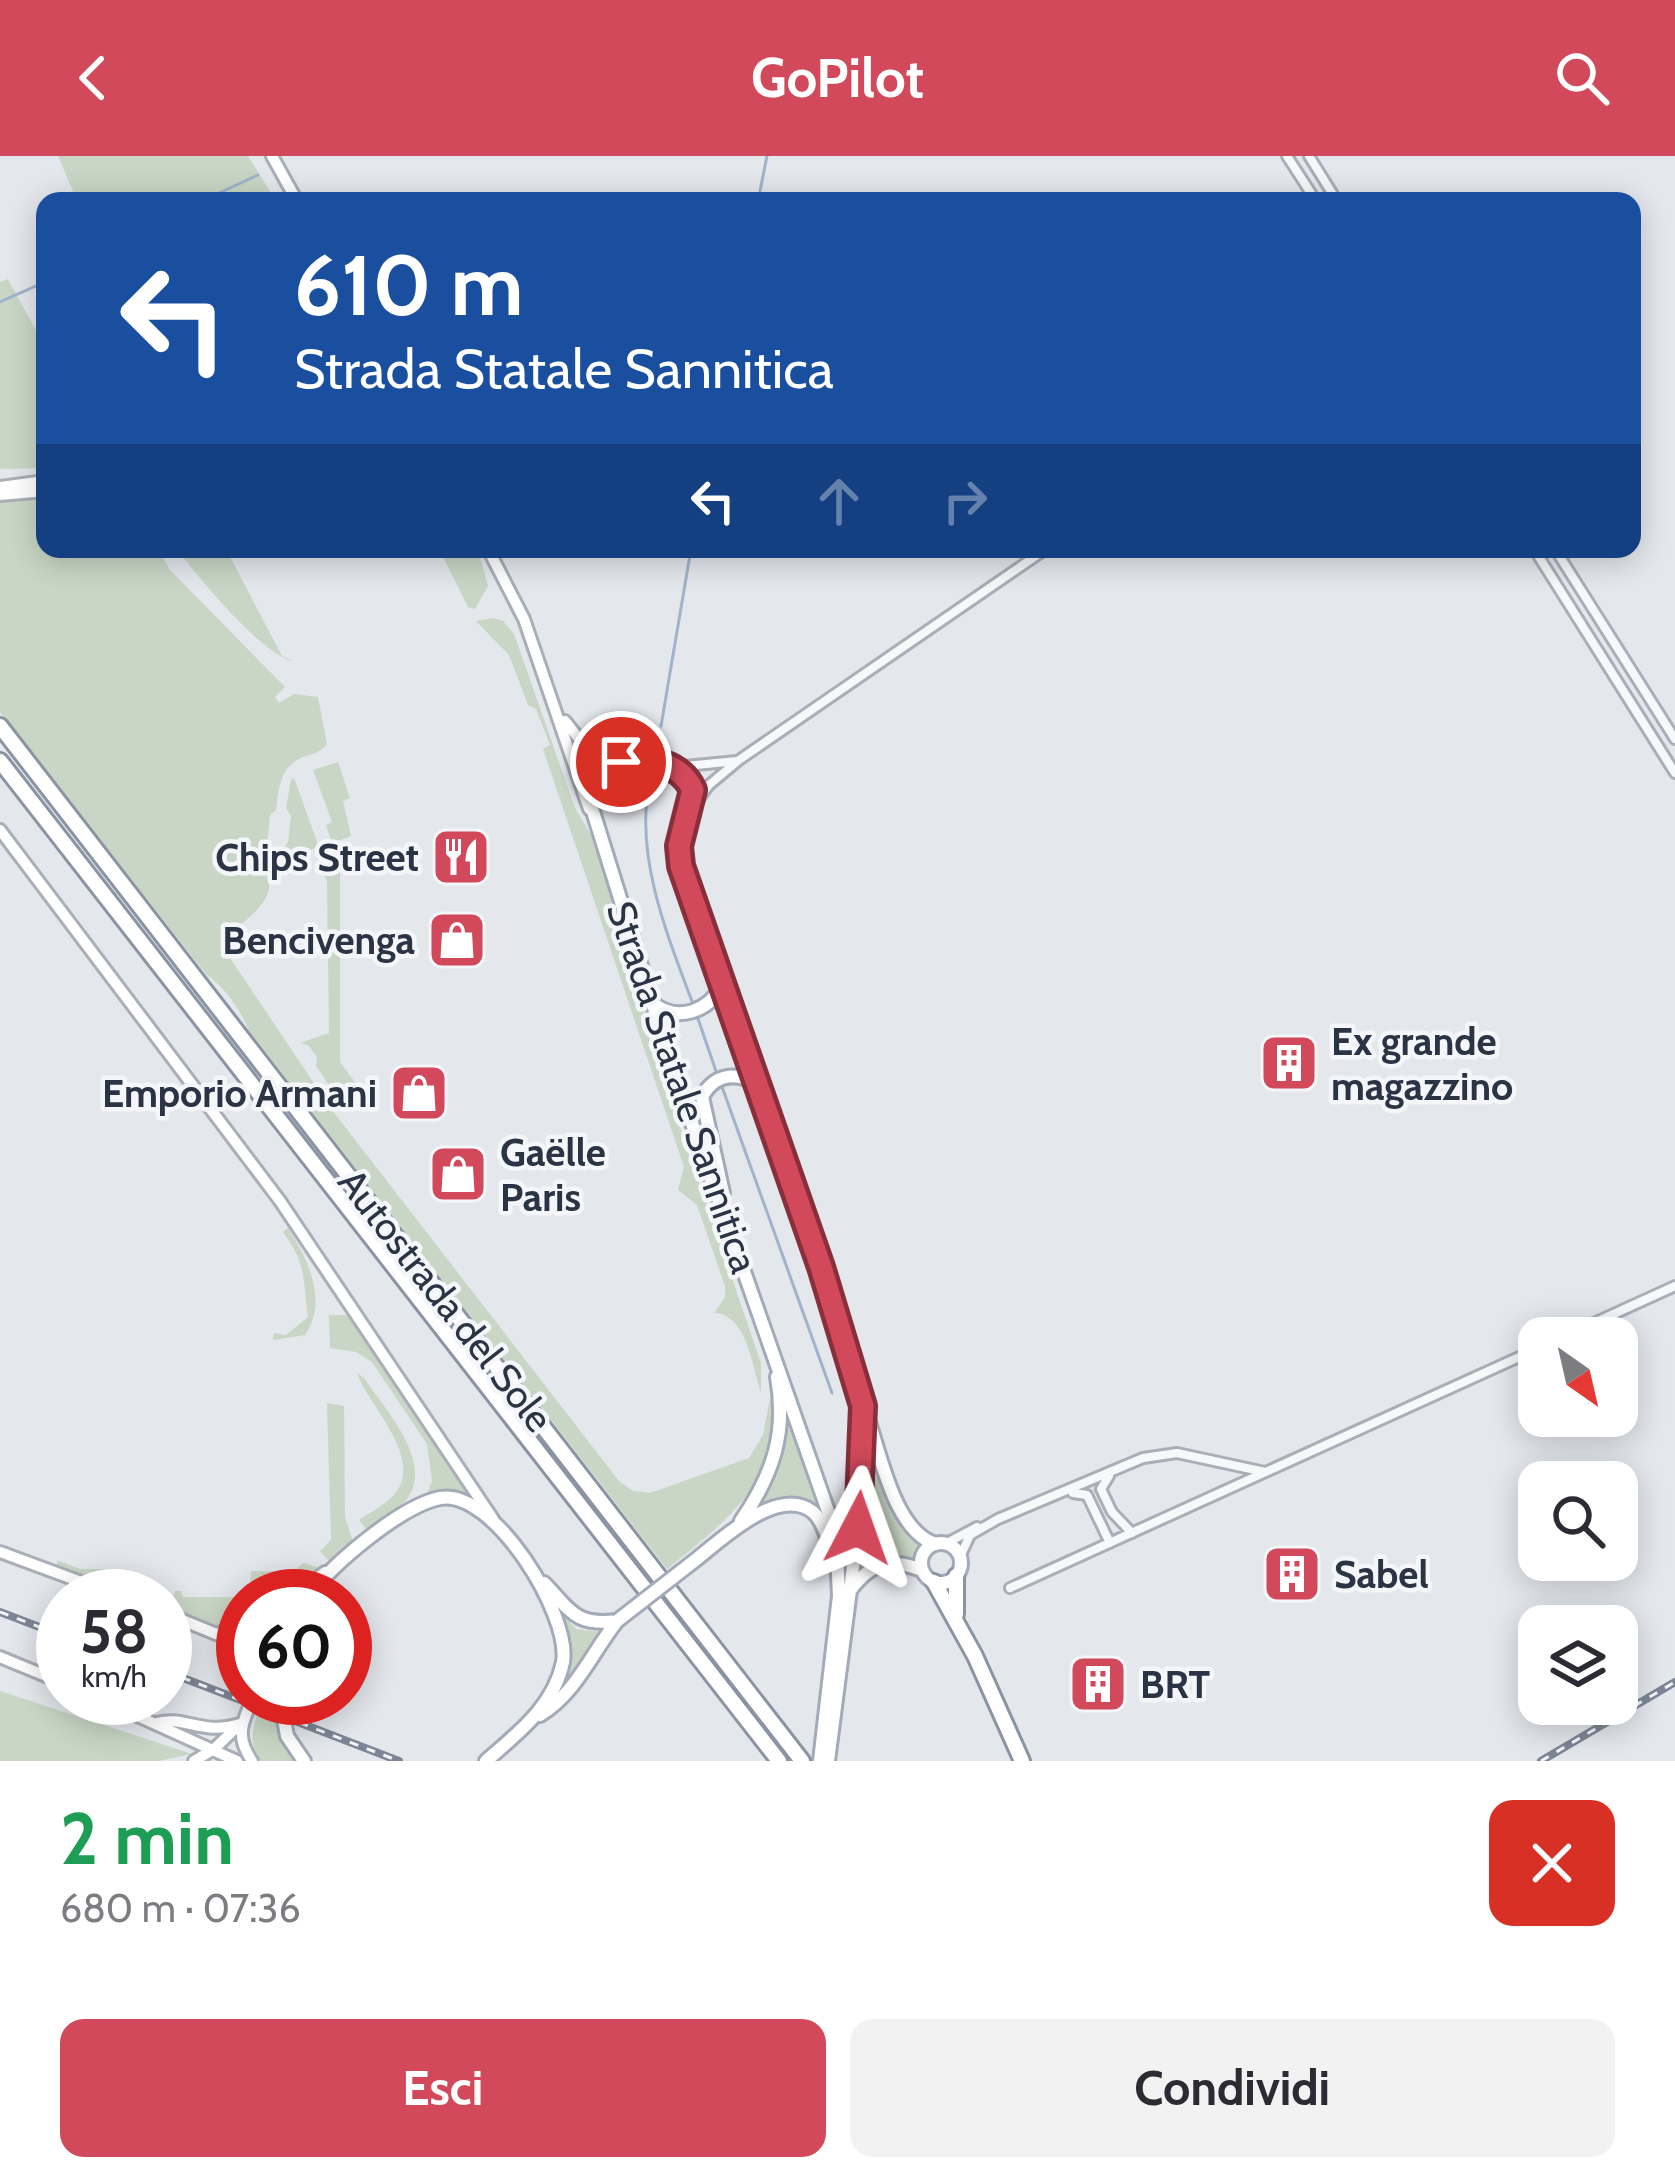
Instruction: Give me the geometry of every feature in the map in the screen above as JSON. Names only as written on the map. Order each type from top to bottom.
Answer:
[{"type":"highway","name":"Autostrada del Sole","points":[[0,726],[802,1761]]},
{"type":"highway","name":"Autostrada del Sole","points":[[0,760],[779,1761]]},
{"type":"highway","points":[[928,1576],[957,1619],[1022,1761]]},
{"type":"highway","points":[[956,1576],[957,1619]]},
{"type":"main road","points":[[640,759],[674,767]]},
{"type":"main road","name":"Strada Statale Sannitica","points":[[640,759],[612,764],[598,773],[592,788],[594,824],[674,1072],[833,1524],[839,1596],[824,1761]]},
{"type":"main road","name":"Strada Statale Sannitica","points":[[674,767],[693,790],[679,856],[863,1406],[904,1520],[917,1536],[940,1544]]},
{"type":"main road","points":[[656,1006],[666,1013],[684,1014],[714,1000],[721,983]]},
{"type":"main road","points":[[724,1207],[721,1170],[702,1097],[709,1084],[720,1078],[733,1076],[758,1083]]},
{"type":"main road","name":"Strada Statale Sannitica","points":[[737,1526],[770,1474],[779,1444],[782,1414],[772,1351]]},
{"type":"main road","name":"Strada Statale Sannitica","points":[[827,1735],[859,1509],[863,1406]]},
{"type":"main road","points":[[329,1569],[395,1520],[442,1498],[466,1502],[498,1526],[573,1616],[597,1623],[617,1621]]},
{"type":"main road","name":"Strada Statale Sannitica","points":[[534,1719],[559,1704],[617,1621],[737,1526],[780,1505],[795,1504],[812,1511],[819,1520],[838,1564]]},
{"type":"main road","points":[[850,1590],[863,1573],[884,1562],[896,1561],[928,1576],[945,1582],[956,1576],[960,1557],[940,1544],[923,1554],[928,1576]]},
{"type":"main road","points":[[491,1758],[534,1719],[564,1657],[555,1615],[534,1573]]},
{"type":"main road","points":[[285,1725],[304,1761]]},
{"type":"street","points":[[272,156],[292,192]]},
{"type":"street","points":[[1287,156],[1310,192]]},
{"type":"street","points":[[1309,156],[1331,192]]},
{"type":"street","points":[[0,491],[36,484]]},
{"type":"street","points":[[0,491],[36,491]]},
{"type":"street","name":"Strada Statale Sannitica","points":[[493,558],[524,619],[594,824]]},
{"type":"street","points":[[690,811],[709,785],[739,760],[1033,558]]},
{"type":"street","points":[[1540,558],[1675,773]]},
{"type":"street","points":[[1561,558],[1675,739]]},
{"type":"street","points":[[559,713],[580,740],[640,759]]},
{"type":"street","points":[[674,767],[739,760]]},
{"type":"street","points":[[0,830],[280,1201],[498,1526]]},
{"type":"street","points":[[1607,1317],[1675,1286]]},
{"type":"street","points":[[1010,1588],[1518,1358]]},
{"type":"street","points":[[940,1544],[1162,1453],[1266,1473]]},
{"type":"street","points":[[1114,1472],[1101,1489],[1112,1512],[1132,1533]]},
{"type":"street","points":[[1059,1494],[1087,1495],[1110,1543]]},
{"type":"street","points":[[960,1557],[970,1535],[990,1523]]},
{"type":"street","points":[[0,1552],[46,1569]]},
{"type":"street","points":[[0,1657],[36,1672]]},
{"type":"street","points":[[161,1725],[237,1761]]},
{"type":"street","points":[[185,1725],[207,1731],[235,1725]]},
{"type":"street","points":[[194,1761],[239,1725]]},
{"type":"street","points":[[240,1725],[242,1746],[252,1761]]},
{"type":"green space","points":[[58,156],[248,156],[270,192],[73,192]]},
{"type":"green space","points":[[8,279],[36,330],[36,468],[0,469],[0,282]]},
{"type":"green space","points":[[36,497],[36,558],[163,558],[285,687],[275,697],[279,703],[294,694],[318,697],[327,744],[294,762],[284,774],[276,810],[270,815],[265,866],[270,872],[268,892],[232,937],[230,958],[332,1110],[619,1481],[633,1491],[650,1493],[749,1458],[763,1435],[771,1393],[774,1423],[760,1474],[730,1515],[667,1569],[249,1031],[231,999],[206,974],[0,712],[0,502]]},
{"type":"green space","points":[[184,558],[231,558],[282,656],[264,644]]},
{"type":"green space","points":[[444,558],[480,558],[488,586],[475,609],[468,607]]},
{"type":"green space","points":[[476,621],[503,621],[514,634],[575,808],[594,840],[651,1010],[648,1034],[761,1363],[761,1392],[741,1332],[734,1322],[714,1313],[725,1297],[725,1286],[697,1205],[678,1190],[684,1167],[543,749],[550,745],[509,655]]},
{"type":"green space","points":[[338,762],[350,798],[343,801],[351,836],[332,843],[326,825],[332,822],[313,770]]},
{"type":"green space","points":[[294,778],[319,847],[289,857],[281,852],[288,842],[291,816],[286,808]]},
{"type":"green space","points":[[340,848],[340,1062],[364,1094],[359,1098],[350,1089],[344,1094],[349,1102],[341,1103],[316,1066],[317,1057],[300,1043],[329,1033],[327,881],[316,858]]},
{"type":"green space","points":[[288,1228],[313,1280],[315,1308],[305,1335],[273,1340],[274,1333],[286,1335],[308,1317],[300,1263],[283,1232]]},
{"type":"green space","points":[[329,1315],[348,1315],[483,1512],[469,1502],[424,1502],[432,1481],[427,1444],[372,1362],[356,1352],[330,1348]]},
{"type":"green space","points":[[357,1373],[404,1436],[415,1470],[406,1500],[367,1530],[359,1520],[390,1499],[401,1485],[403,1469],[393,1435]]},
{"type":"green space","points":[[327,1403],[344,1406],[345,1517],[353,1542],[329,1561],[320,1551],[331,1540]]},
{"type":"green space","points":[[789,1423],[816,1502],[782,1497],[757,1509],[779,1469]]},
{"type":"green space","points":[[878,1464],[901,1528],[922,1546],[916,1562],[889,1555],[859,1571]]},
{"type":"green space","points":[[57,1560],[80,1569],[63,1569],[57,1567]]},
{"type":"green space","points":[[192,1597],[216,1597],[213,1627],[192,1617]]},
{"type":"green space","points":[[551,1601],[576,1629],[603,1632],[551,1702],[566,1667]]},
{"type":"green space","points":[[0,1691],[36,1703],[36,1725],[104,1725],[192,1754],[159,1761],[0,1761]]},
{"type":"green space","points":[[254,1725],[286,1725],[298,1761],[261,1761],[253,1745]]},
{"type":"waterway","points":[[760,192],[767,156]]},
{"type":"waterway","points":[[221,192],[258,175]]},
{"type":"waterway","points":[[0,302],[36,286]]},
{"type":"waterway","points":[[661,726],[689,558]]},
{"type":"waterway","points":[[649,786],[646,841],[650,869],[664,925],[693,1004]]},
{"type":"waterway","points":[[696,1013],[717,1074]]},
{"type":"waterway","points":[[721,1084],[832,1393]]},
{"type":"railway","points":[[0,1612],[36,1626]]},
{"type":"railway","points":[[192,1681],[399,1761]]},
{"type":"railway","points":[[1541,1761],[1675,1682]]},
{"type":"place","name":"Chips Street","points":[[461,857]]},
{"type":"place","name":"Bencivenga","points":[[457,940]]},
{"type":"place","name":"Ex grande magazzino","points":[[1289,1063]]},
{"type":"place","name":"Emporio Armani","points":[[419,1093]]},
{"type":"place","name":"Gaëlle Paris","points":[[458,1174]]},
{"type":"place","name":"Sabel","points":[[1292,1574]]},
{"type":"place","name":"BRT","points":[[1098,1684]]},
{"type":"route","points":[[621,762],[640,759],[674,767],[693,790],[679,846],[681,866],[821,1267],[863,1406],[858,1528]]}]
